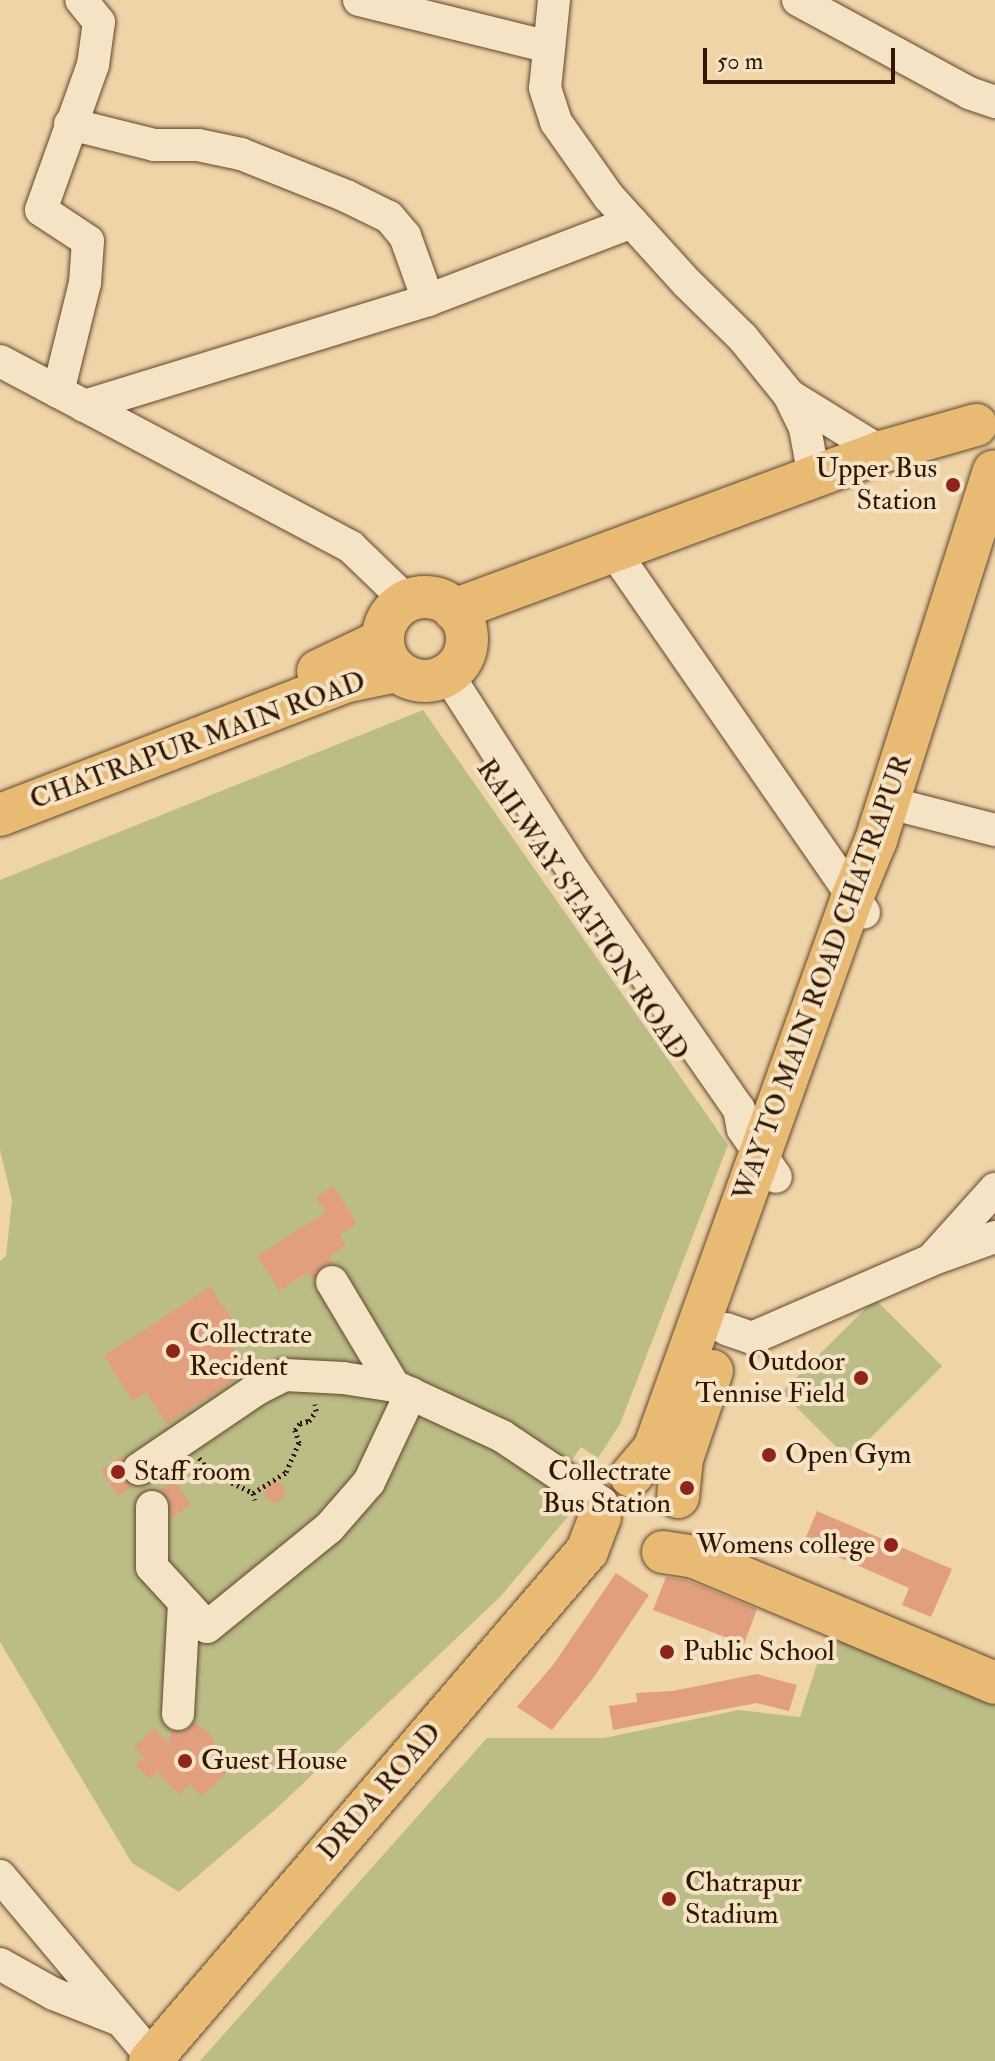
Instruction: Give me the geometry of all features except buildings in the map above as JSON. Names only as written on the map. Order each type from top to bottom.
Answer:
[{"type":"main road","points":[[460,618],[619,559],[881,452],[985,447]]},
{"type":"main road","points":[[619,559],[985,447]]},
{"type":"main road","name":"WAY TO MAIN ROAD CHATRAPUR","points":[[760,1153],[795,1121],[859,906],[985,447]]},
{"type":"main road","name":"WAY TO MAIN ROAD CHATRAPUR","points":[[611,1499],[654,1449],[760,1153],[859,906],[905,807],[994,530]]},
{"type":"main road","points":[[436,598],[460,618],[464,654],[414,667],[387,621],[407,601],[436,598]]},
{"type":"main road","name":"CHATRAPUR MAIN ROAD","points":[[0,794],[338,663],[414,667]]},
{"type":"main road","name":"CHATRAPUR MAIN ROAD","points":[[0,815],[344,682],[414,667]]},
{"type":"main road","points":[[760,1153],[726,1329],[682,1459],[675,1523],[635,1557],[622,1552],[607,1539],[611,1499],[644,1475],[664,1481],[675,1523],[694,1557],[995,1683]]},
{"type":"main road","name":"DRDA ROAD","points":[[160,2060],[587,1551],[611,1499]]},
{"type":"main road","points":[[675,1523],[912,1630],[995,1661]]},
{"type":"main road","name":"DRDA ROAD","points":[[160,2060],[407,1806],[604,1567],[622,1552]]},
{"type":"street","points":[[71,399],[88,241],[41,210],[93,65],[99,22],[81,0]]},
{"type":"street","points":[[359,0],[549,47]]},
{"type":"street","points":[[554,0],[545,88],[556,122],[609,197],[743,338],[789,395],[805,428],[814,477]]},
{"type":"street","points":[[798,0],[969,93],[995,102]]},
{"type":"street","points":[[70,124],[154,145],[198,145],[241,154],[314,182],[389,217],[405,236],[428,300]]},
{"type":"street","points":[[71,399],[428,300],[632,222]]},
{"type":"street","points":[[0,361],[351,547],[407,601]]},
{"type":"street","points":[[789,395],[881,452]]},
{"type":"street","points":[[619,559],[859,906]]},
{"type":"street","name":"RAILWAY STATION ROAD","points":[[414,667],[574,872],[739,1109],[760,1153]]},
{"type":"street","points":[[905,807],[995,830]]},
{"type":"street","points":[[931,1260],[995,1189]]},
{"type":"street","points":[[726,1329],[752,1338],[931,1260],[995,1237]]},
{"type":"street","points":[[332,1282],[402,1390]]},
{"type":"street","points":[[139,1469],[285,1375],[315,1376],[402,1390],[502,1436],[611,1499]]},
{"type":"street","points":[[152,1507],[152,1567],[207,1627],[329,1528],[369,1482],[402,1390]]},
{"type":"street","points":[[178,1714],[184,1603]]},
{"type":"street","points":[[0,1876],[160,2060]]},
{"type":"street","points":[[0,1964],[54,1994],[125,2023]]},
{"type":"path","points":[[185,1438],[210,1472],[254,1496],[286,1472],[299,1443],[295,1430],[300,1423],[309,1421],[316,1411],[315,1376]]},
{"type":"green space","points":[[423,710],[728,1145],[620,1424],[598,1458],[581,1447],[553,1486],[577,1506],[500,1597],[276,1809],[179,1892],[132,1863],[0,1642],[0,1261],[6,1256],[12,1200],[0,1150],[0,880]]},
{"type":"green space","name":"Outdoor Tennise Field","points":[[875,1299],[942,1366],[849,1460],[782,1392]]},
{"type":"green space","name":"Chatrapur Stadium","points":[[827,1633],[995,1691],[995,2061],[200,2061],[487,1738],[604,1738],[739,1710],[800,1717]]},
{"type":"place","name":"Upper Bus Station","points":[[953,485]]},
{"type":"place","name":"Collectrate Recident","points":[[173,1351]]},
{"type":"place","name":"Outdoor Tennise Field","points":[[861,1378]]},
{"type":"place","name":"Open Gym","points":[[769,1455]]},
{"type":"place","name":"Staff room","points":[[118,1472]]},
{"type":"place","name":"Collectrate Bus Station","points":[[687,1488]]},
{"type":"place","name":"Womens college","points":[[891,1545]]},
{"type":"place","name":"Public School","points":[[667,1652]]},
{"type":"place","name":"Guest House","points":[[185,1761]]},
{"type":"place","name":"Chatrapur Stadium","points":[[669,1899]]}]
